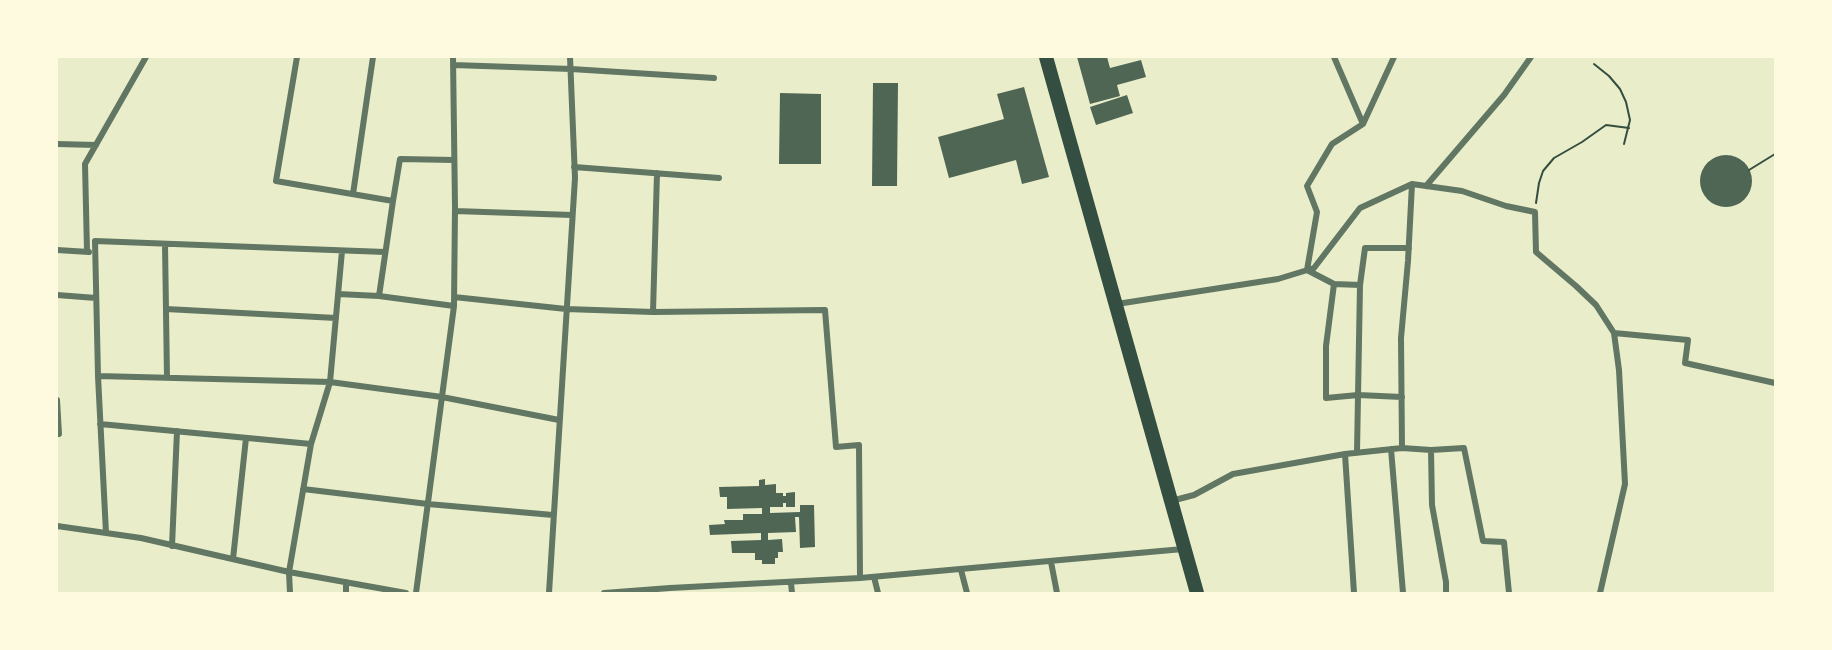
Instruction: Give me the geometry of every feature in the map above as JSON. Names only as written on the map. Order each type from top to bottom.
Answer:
[{"type":"highway","points":[[1046,57],[1197,593]]},
{"type":"street","points":[[87,251],[86,164],[146,57]]},
{"type":"street","points":[[297,57],[276,181],[393,201]]},
{"type":"street","points":[[353,194],[373,57]]},
{"type":"street","points":[[416,593],[454,306],[453,57]]},
{"type":"street","points":[[549,593],[574,167],[570,57]]},
{"type":"street","points":[[1334,57],[1363,124]]},
{"type":"street","points":[[1306,270],[1317,212],[1306,186],[1332,144],[1363,124],[1394,57]]},
{"type":"street","points":[[1426,186],[1504,95],[1531,57]]},
{"type":"street","points":[[453,65],[571,69],[714,78]]},
{"type":"street","points":[[57,144],[96,145]]},
{"type":"street","points":[[379,296],[400,159],[454,160]]},
{"type":"street","points":[[574,167],[719,178]]},
{"type":"street","points":[[653,312],[657,173]]},
{"type":"street","points":[[1117,304],[1278,279],[1314,268],[1360,208],[1412,184],[1462,191],[1506,206],[1536,212],[1536,252],[1596,305],[1614,333],[1625,484],[1600,593]]},
{"type":"street","points":[[1402,448],[1401,338],[1412,184]]},
{"type":"street","points":[[455,211],[572,215]]},
{"type":"street","points":[[106,533],[98,376],[95,241],[385,252]]},
{"type":"street","points":[[165,244],[167,378]]},
{"type":"street","points":[[1357,452],[1360,285],[1365,248],[1409,248]]},
{"type":"street","points":[[57,250],[95,252]]},
{"type":"street","points":[[290,593],[289,572],[311,444],[330,382],[342,251]]},
{"type":"street","points":[[1306,270],[1334,284],[1360,285]]},
{"type":"street","points":[[1334,284],[1326,346],[1326,398],[1358,395],[1402,397]]},
{"type":"street","points":[[338,294],[379,296],[454,306]]},
{"type":"street","points":[[57,295],[96,298]]},
{"type":"street","points":[[454,297],[566,309],[653,312],[825,310],[836,447],[859,445],[860,578]]},
{"type":"street","points":[[166,309],[336,318]]},
{"type":"street","points":[[1614,333],[1688,340],[1685,363],[1775,383]]},
{"type":"street","points":[[98,376],[330,382],[442,397],[559,420]]},
{"type":"street","points":[[57,400],[59,434]]},
{"type":"street","points":[[100,424],[311,444]]},
{"type":"street","points":[[172,546],[177,431]]},
{"type":"street","points":[[233,559],[246,438]]},
{"type":"street","points":[[1171,501],[1194,495],[1233,474],[1357,452],[1402,448],[1431,450],[1464,448],[1483,541],[1504,542],[1509,593]]},
{"type":"street","points":[[1392,449],[1402,593]]},
{"type":"street","points":[[1431,450],[1432,505],[1446,593]]},
{"type":"street","points":[[1345,454],[1354,593]]},
{"type":"street","points":[[303,489],[428,504],[553,515]]},
{"type":"street","points":[[57,526],[106,533],[289,572],[406,593]]},
{"type":"street","points":[[604,593],[874,577],[1184,549]]},
{"type":"street","points":[[1051,562],[1057,593]]},
{"type":"street","points":[[961,570],[967,593]]},
{"type":"street","points":[[874,577],[878,593]]},
{"type":"street","points":[[346,582],[346,593]]},
{"type":"street","points":[[791,583],[792,593]]},
{"type":"path","points":[[1594,64],[1620,89],[1626,102],[1630,120],[1624,144]]},
{"type":"path","points":[[1536,212],[1539,183],[1543,171],[1554,158],[1582,142],[1606,124],[1629,128]]},
{"type":"path","points":[[1749,170],[1775,154]]},
{"type":"building","points":[[1077,57],[1107,57],[1110,68],[1141,60],[1146,77],[1117,85],[1120,96],[1090,104]]},
{"type":"building","points":[[873,83],[898,83],[897,186],[872,186]]},
{"type":"building","points":[[1024,87],[1049,177],[1022,184],[1016,160],[949,178],[938,137],[1004,119],[997,94]]},
{"type":"building","points":[[780,93],[821,94],[821,164],[779,164]]},
{"type":"building","points":[[1127,95],[1133,113],[1096,125],[1090,107]]},
{"type":"building","points":[[1726,155],[1736,157],[1744,163],[1750,171],[1752,181],[1750,191],[1744,199],[1736,205],[1726,207],[1716,205],[1708,199],[1702,191],[1700,181],[1702,171],[1708,163],[1716,157]]},
{"type":"building","points":[[765,479],[765,485],[776,484],[776,493],[783,493],[783,496],[786,496],[786,493],[795,492],[795,507],[786,507],[786,503],[783,503],[783,507],[770,507],[770,513],[800,512],[800,505],[814,505],[815,547],[800,548],[799,517],[795,517],[796,532],[768,533],[768,540],[782,539],[783,552],[778,552],[775,564],[762,564],[762,560],[755,560],[755,553],[732,553],[731,541],[761,540],[761,533],[710,535],[709,525],[725,524],[724,520],[743,520],[743,514],[762,514],[762,508],[727,509],[727,497],[720,497],[719,487],[759,486],[759,480]]}]
